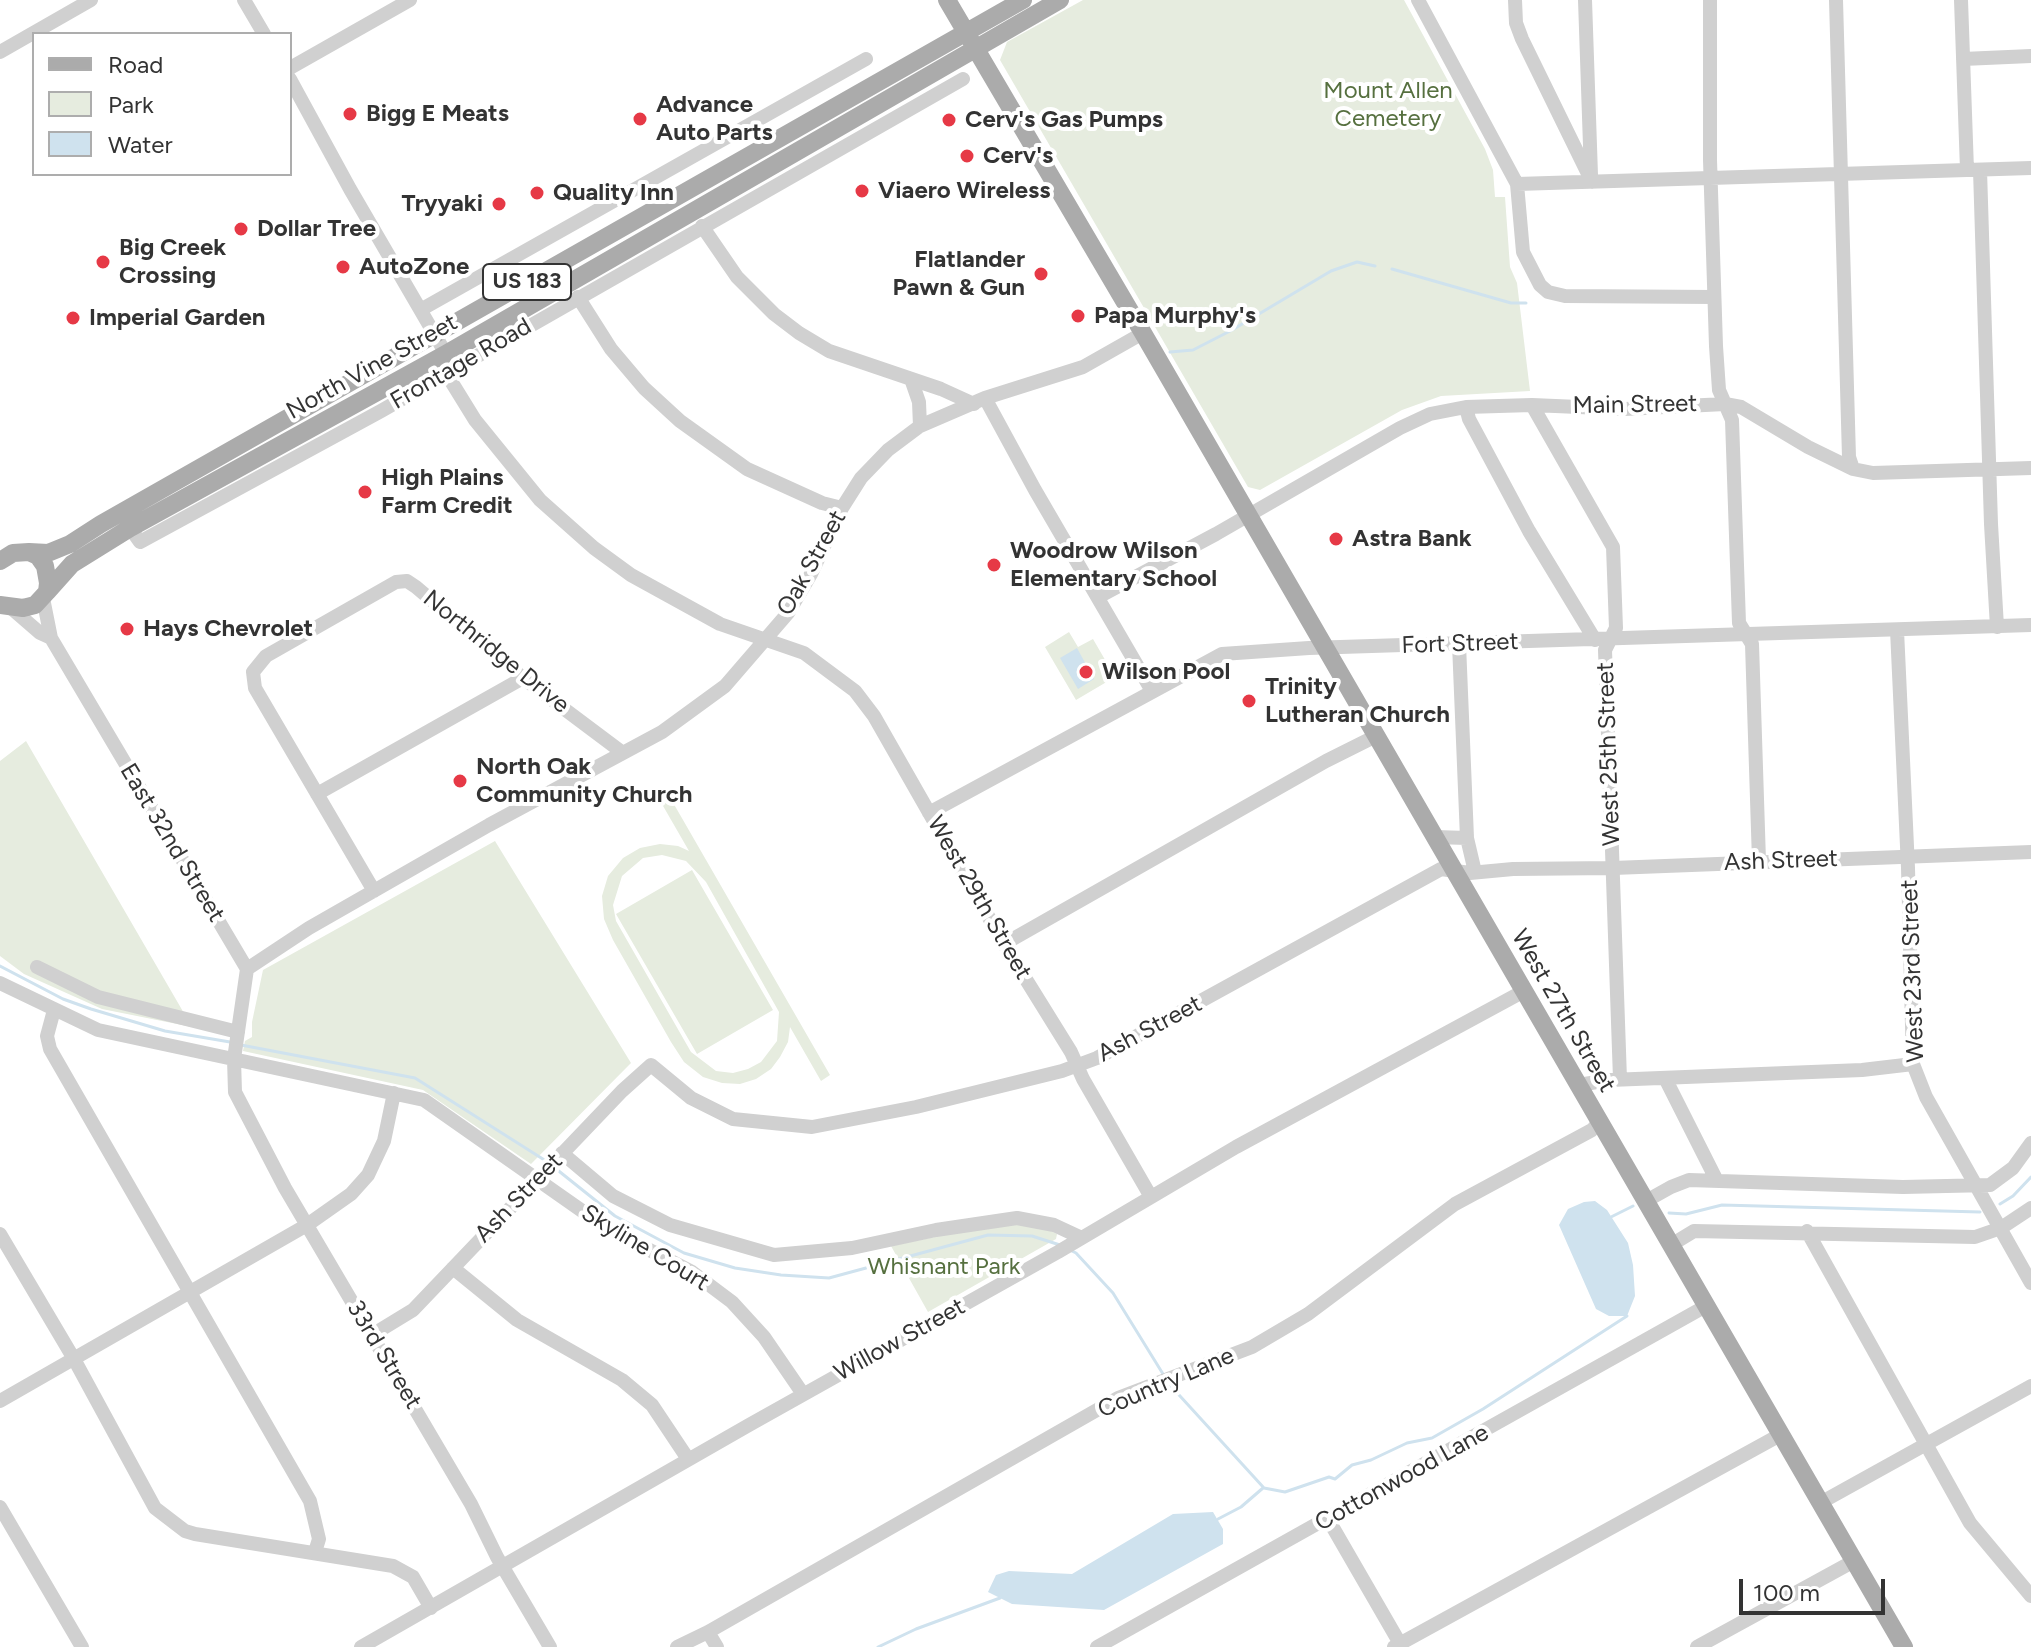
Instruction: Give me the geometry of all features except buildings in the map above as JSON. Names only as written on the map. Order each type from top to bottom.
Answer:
[{"type":"main road","name":"West 27th Street","points":[[947,0],[1904,1647]]},
{"type":"main road","name":"North Vine Street","points":[[45,595],[72,564],[130,528],[446,354],[970,40],[1023,0]]},
{"type":"main road","name":"North Vine Street","points":[[0,561],[13,553],[48,553],[62,549],[436,335],[970,40],[1060,0]]},
{"type":"main road","points":[[5,606],[29,607],[45,595],[45,566],[38,556],[29,552]]},
{"type":"street","points":[[35,32],[91,0]]},
{"type":"street","points":[[244,0],[263,32]]},
{"type":"street","points":[[292,67],[393,4],[410,0]]},
{"type":"street","points":[[1418,0],[1517,184],[1525,260],[1533,276],[1548,292],[1565,296],[1714,297]]},
{"type":"street","points":[[1515,0],[1516,23],[1522,39],[1592,182]]},
{"type":"street","points":[[1585,0],[1592,182]]},
{"type":"street","points":[[1710,0],[1711,179],[1719,390],[1732,420],[1739,623],[1752,644],[1759,861]]},
{"type":"street","points":[[1836,0],[1849,441],[1853,469]]},
{"type":"street","points":[[1961,0],[1963,59],[1974,170],[1997,627]]},
{"type":"street","points":[[0,52],[32,34]]},
{"type":"street","points":[[1963,59],[2031,56]]},
{"type":"street","points":[[422,309],[866,59]]},
{"type":"street","name":"Frontage Road","points":[[130,528],[140,542],[446,373],[963,79]]},
{"type":"street","points":[[292,83],[446,354]]},
{"type":"street","points":[[1517,184],[2031,168]]},
{"type":"street","points":[[702,226],[737,277],[774,314],[799,333],[829,351],[980,401],[1152,691]]},
{"type":"street","points":[[578,297],[611,349],[644,388],[680,421],[747,469],[822,503],[842,508]]},
{"type":"street","name":"Oak Street","points":[[247,969],[309,928],[662,732],[725,686],[788,613],[811,574],[842,508],[861,478],[888,450],[920,426],[980,401],[1083,367],[1143,333]]},
{"type":"street","name":"West 29th Street","points":[[446,373],[475,420],[531,490],[593,547],[631,575],[693,611],[720,624],[804,653],[855,691],[874,716],[1004,944],[1078,1065],[1151,1197]]},
{"type":"street","points":[[911,379],[919,402],[920,426]]},
{"type":"street","name":"Main Street","points":[[1098,597],[1400,428],[1430,414],[1466,407],[1532,405],[1625,409],[1725,404],[1741,407],[1808,447],[1853,469],[1873,473],[2031,468]]},
{"type":"street","name":"West 25th Street","points":[[1532,405],[1613,547],[1616,628],[1605,650],[1620,1079]]},
{"type":"street","points":[[1466,407],[1469,419],[1529,531],[1595,640]]},
{"type":"street","name":"Northridge Drive","points":[[374,891],[255,688],[253,672],[266,656],[396,582],[407,581],[416,587],[523,678],[623,753]]},
{"type":"street","name":"East 32nd Street","points":[[45,595],[51,638],[247,969]]},
{"type":"street","name":"East 32nd Street","points":[[5,606],[51,638]]},
{"type":"street","name":"Fort Street","points":[[929,813],[1222,654],[2031,625]]},
{"type":"street","name":"West 23rd Street","points":[[1897,630],[1908,856],[1913,1064],[1926,1097],[2031,1283]]},
{"type":"street","points":[[1459,644],[1467,838],[1475,872]]},
{"type":"street","points":[[317,794],[523,678]]},
{"type":"street","points":[[1004,944],[1326,761],[1376,736]]},
{"type":"street","points":[[1435,837],[1467,838]]},
{"type":"street","name":"Ash Street","points":[[372,1335],[413,1310],[622,1091],[651,1065],[691,1098],[733,1119],[812,1127],[894,1112],[1078,1065],[1102,1056],[1441,869],[1475,872],[2031,852]]},
{"type":"street","points":[[37,967],[98,997],[238,1032]]},
{"type":"street","points":[[234,1059],[244,1009],[247,969]]},
{"type":"street","name":"Skyline Court","points":[[0,983],[98,1030],[424,1100],[605,1227],[692,1272],[732,1302],[764,1337],[803,1394]]},
{"type":"street","name":"Willow Street","points":[[361,1647],[1079,1240],[1236,1147],[1524,991]]},
{"type":"street","points":[[54,1010],[47,1036],[50,1049],[310,1501],[319,1539],[315,1552]]},
{"type":"street","name":"33rd Street","points":[[234,1059],[235,1092],[307,1225],[471,1504],[550,1647]]},
{"type":"street","points":[[1578,1085],[1620,1079],[1862,1070],[1913,1064]]},
{"type":"street","points":[[1665,1078],[1717,1181]]},
{"type":"street","points":[[0,1401],[307,1225],[351,1194],[368,1175],[384,1141],[394,1093]]},
{"type":"street","name":"Country Lane","points":[[677,1647],[1118,1398],[1252,1347],[1308,1314],[1455,1204],[1592,1130],[1599,1122]]},
{"type":"street","points":[[1646,1201],[1689,1180],[1903,1187],[1990,1185],[2013,1168],[2031,1143]]},
{"type":"street","points":[[562,1153],[613,1196],[670,1225],[774,1255],[852,1248],[1002,1218],[1054,1225],[1079,1240]]},
{"type":"street","points":[[1671,1245],[1694,1231],[1807,1231],[1975,1237],[2001,1228],[2031,1208]]},
{"type":"street","points":[[1807,1231],[1970,1523],[2031,1596]]},
{"type":"street","points":[[0,1234],[74,1359],[155,1508],[168,1520],[195,1534],[393,1566],[413,1577],[431,1608]]},
{"type":"street","points":[[453,1268],[517,1320],[622,1380],[652,1405],[688,1459]]},
{"type":"street","name":"Cottonwood Lane","points":[[1097,1647],[1706,1306]]},
{"type":"street","points":[[1820,1503],[2031,1386]]},
{"type":"street","points":[[1328,1519],[1399,1646],[1780,1435]]},
{"type":"street","points":[[0,1507],[82,1647]]},
{"type":"street","points":[[1697,1647],[1854,1561]]},
{"type":"street","points":[[708,1632],[717,1647]]},
{"type":"green space","name":"Mount Allen Cemetery","points":[[1083,0],[1404,0],[1485,149],[1493,170],[1495,197],[1505,197],[1510,267],[1517,283],[1530,391],[1441,396],[1402,410],[1260,490],[1248,487],[1000,60],[1007,42]]},
{"type":"green space","name":"Wilson Pool","points":[[1069,632],[1078,647],[1093,639],[1115,677],[1076,700],[1045,647]]},
{"type":"green space","points":[[26,741],[192,1027],[102,1009],[24,974],[0,956],[0,761]]},
{"type":"green space","points":[[664,787],[830,1075],[821,1081],[790,1027],[788,1042],[771,1069],[756,1079],[740,1084],[703,1077],[684,1062],[671,1042],[613,940],[604,919],[602,896],[608,876],[623,858],[640,848],[660,844],[689,851],[655,792]],"holes":[[[662,855],[686,861],[706,882],[779,1012],[777,1041],[761,1062],[733,1073],[716,1071],[691,1052],[616,921],[613,905],[622,876],[643,858]]]},
{"type":"green space","points":[[495,841],[631,1063],[531,1164],[423,1090],[243,1051],[245,1041],[252,1037],[252,1022],[263,970]]},
{"type":"green space","points":[[692,870],[773,1010],[697,1054],[616,914]]},
{"type":"green space","name":"Whisnant Park","points":[[1014,1224],[1047,1229],[1057,1234],[1056,1239],[928,1312],[891,1246],[993,1225]]},
{"type":"water","points":[[1077,648],[1094,679],[1078,689],[1060,658]]},
{"type":"water","points":[[1595,1201],[1607,1210],[1628,1243],[1635,1296],[1627,1316],[1609,1316],[1596,1309],[1559,1225],[1568,1209]]},
{"type":"water","points":[[1213,1512],[1223,1529],[1223,1544],[1104,1610],[1012,1604],[988,1592],[996,1575],[1009,1571],[1072,1574],[1173,1514]]},
{"type":"waterway","points":[[1170,352],[1193,350],[1331,271],[1357,262],[1375,266]]},
{"type":"waterway","points":[[1392,269],[1511,303],[1526,303]]},
{"type":"waterway","points":[[0,966],[63,999],[91,1009],[165,1031],[230,1042]]},
{"type":"waterway","points":[[241,1045],[415,1078],[546,1161]]},
{"type":"waterway","points":[[555,1168],[615,1216],[684,1253],[735,1268],[829,1278],[988,1235],[1032,1236],[1060,1245]]},
{"type":"waterway","points":[[2000,1204],[2013,1196],[2031,1177]]},
{"type":"waterway","points":[[1669,1213],[1686,1214],[1722,1205],[1980,1212]]},
{"type":"waterway","points":[[1611,1217],[1633,1206]]},
{"type":"waterway","points":[[1070,1250],[1113,1293],[1163,1374]]},
{"type":"waterway","points":[[1169,1384],[1264,1488],[1285,1492],[1329,1477],[1335,1479],[1352,1465],[1371,1460],[1407,1443],[1432,1438],[1483,1409],[1627,1316]]},
{"type":"waterway","points":[[1218,1519],[1241,1507],[1263,1488]]},
{"type":"waterway","points":[[878,1647],[916,1629],[1000,1598]]},
{"type":"place","name":"Bigg E Meats","points":[[350,114]]},
{"type":"place","name":"Advance Auto Parts","points":[[640,119]]},
{"type":"place","name":"Cerv's Gas Pumps","points":[[949,120]]},
{"type":"place","name":"Cerv's","points":[[967,156]]},
{"type":"place","name":"Viaero Wireless","points":[[862,191]]},
{"type":"place","name":"Quality Inn","points":[[537,193]]},
{"type":"place","name":"Tryyaki","points":[[499,204]]},
{"type":"place","name":"Dollar Tree","points":[[241,229]]},
{"type":"place","name":"Big Creek Crossing","points":[[103,262]]},
{"type":"place","name":"AutoZone","points":[[343,267]]},
{"type":"place","name":"Flatlander Pawn & Gun","points":[[1041,274]]},
{"type":"place","name":"Papa Murphy's","points":[[1078,316]]},
{"type":"place","name":"Imperial Garden","points":[[73,318]]},
{"type":"place","name":"High Plains Farm Credit","points":[[365,492]]},
{"type":"place","name":"Astra Bank","points":[[1336,539]]},
{"type":"place","name":"Woodrow Wilson Elementary School","points":[[994,565]]},
{"type":"place","name":"Hays Chevrolet","points":[[127,629]]},
{"type":"place","name":"Wilson Pool","points":[[1086,672]]},
{"type":"place","name":"Trinity Lutheran Church","points":[[1249,701]]},
{"type":"place","name":"North Oak Community Church","points":[[460,781]]}]
